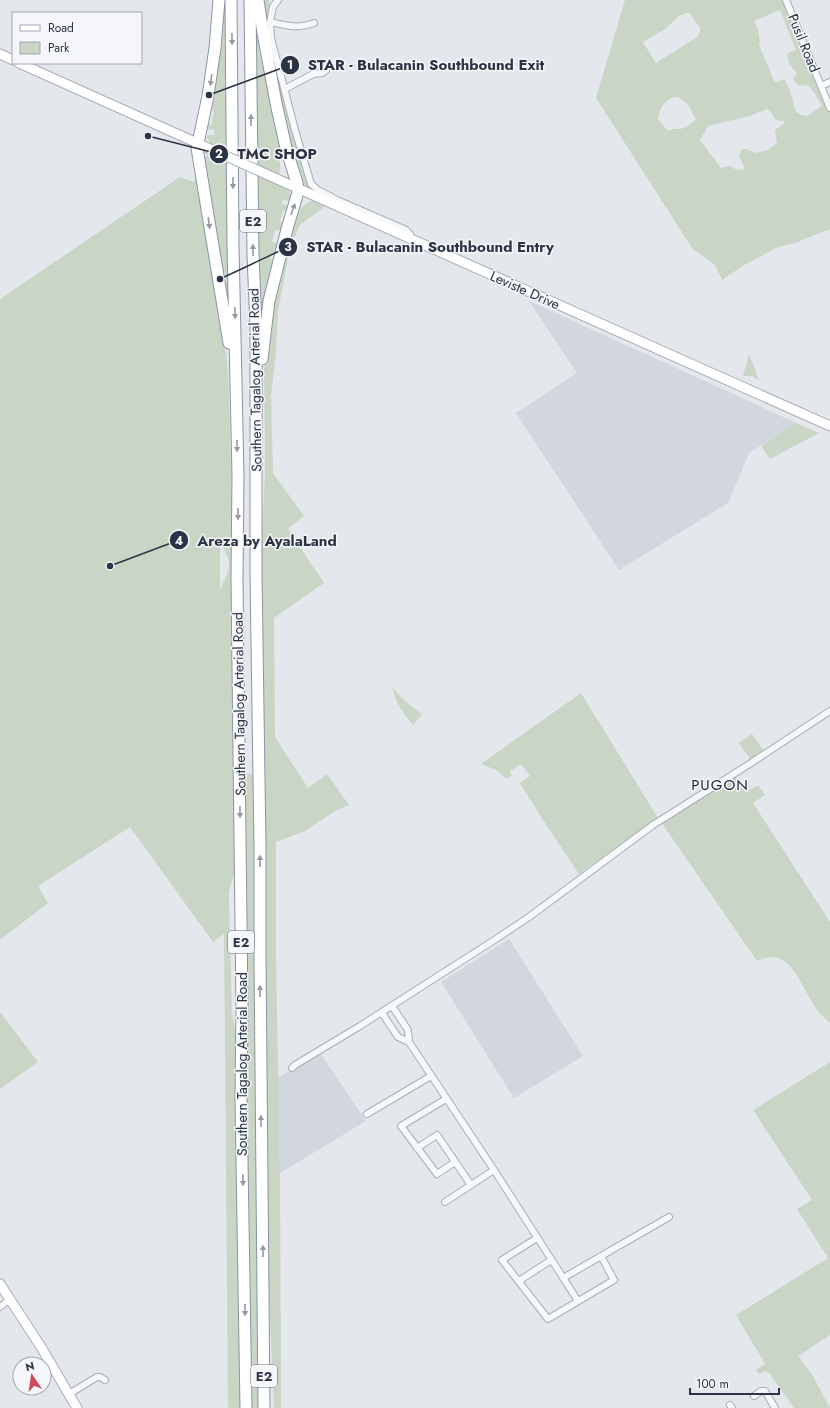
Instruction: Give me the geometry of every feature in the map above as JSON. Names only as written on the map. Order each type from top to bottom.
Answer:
[{"type":"highway","points":[[219,0],[215,48],[208,96],[197,150],[227,324],[237,417]]},
{"type":"highway","name":"Southern Tagalog Arterial Road","points":[[231,0],[233,244],[238,476],[237,580],[246,1408]]},
{"type":"highway","name":"Southern Tagalog Arterial Road","points":[[250,0],[253,255],[256,327],[264,1408]]},
{"type":"highway","points":[[256,443],[262,356],[267,316],[281,251],[289,220],[297,199],[298,188],[286,148],[276,103],[262,33],[258,0]]},
{"type":"highway","points":[[264,1343],[268,1408]]},
{"type":"main road","points":[[0,54],[12,60]]},
{"type":"main road","name":"Leviste Drive","points":[[21,64],[830,426]]},
{"type":"main road","points":[[0,1284],[41,1347],[76,1408]]},
{"type":"street","points":[[278,0],[273,7],[270,22],[271,38],[312,186],[337,200],[406,230],[410,234],[409,238]]},
{"type":"street","name":"Pusil Road","points":[[786,0],[830,108]]},
{"type":"street","points":[[270,22],[291,27],[303,27],[314,23]]},
{"type":"street","points":[[286,90],[314,73],[322,73],[326,70]]},
{"type":"street","points":[[821,86],[830,82]]},
{"type":"street","points":[[292,1068],[294,1064],[382,1013],[528,917],[656,822],[751,763],[830,711]]},
{"type":"street","points":[[392,1006],[408,1030],[409,1042],[494,1170],[578,1301]]},
{"type":"street","points":[[382,1013],[398,1037],[409,1042]]},
{"type":"street","points":[[367,1114],[431,1076]]},
{"type":"street","points":[[446,1099],[401,1126],[437,1174],[455,1162]]},
{"type":"street","points":[[417,1148],[437,1135],[471,1185]]},
{"type":"street","points":[[444,1202],[494,1170]]},
{"type":"street","points":[[562,1278],[668,1217]]},
{"type":"street","points":[[537,1238],[502,1260],[548,1319],[614,1280],[601,1256]]},
{"type":"street","points":[[518,1281],[551,1260]]},
{"type":"street","points":[[0,1307],[10,1299]]},
{"type":"street","points":[[69,1394],[97,1377],[105,1380]]},
{"type":"street","points":[[754,1396],[761,1391],[765,1391],[775,1408]]},
{"type":"shaded area","points":[[529,301],[796,423],[749,453],[728,503],[619,570],[516,413],[577,373]]},
{"type":"shaded area","points":[[509,939],[583,1056],[514,1098],[441,982]]},
{"type":"shaded area","points":[[320,1053],[366,1121],[280,1173],[278,1078]]},
{"type":"green space","points":[[222,0],[226,0],[228,171],[233,340],[222,283],[227,281],[225,273],[221,273],[203,158],[210,154],[217,158],[220,157],[207,138],[207,135],[214,135],[214,130],[206,129],[207,121],[211,126],[214,112],[212,110],[216,92],[214,91]]},
{"type":"green space","points":[[255,0],[260,56],[264,64],[280,143],[280,172],[278,174],[274,173],[272,182],[286,188],[291,194],[289,201],[283,200],[282,204],[288,206],[287,213],[284,209],[280,221],[283,225],[281,230],[275,231],[272,241],[278,244],[276,255],[272,254],[270,258],[273,262],[262,311],[258,254]]},
{"type":"green space","points":[[262,0],[269,0],[270,8],[268,30],[314,190],[306,187],[299,175],[290,148]]},
{"type":"green space","points":[[625,0],[782,0],[830,114],[830,229],[795,243],[778,247],[744,265],[722,280],[715,265],[692,248],[596,98]],"holes":[[[780,10],[796,50],[787,54],[790,65],[797,73],[793,79],[798,85],[808,85],[822,106],[807,116],[796,112],[784,79],[775,83],[759,45],[759,33],[754,21]],[[689,12],[700,28],[700,32],[697,37],[656,63],[643,42],[665,29],[679,16]],[[673,97],[678,97],[688,105],[696,119],[684,128],[670,131],[667,130],[658,119],[662,106]],[[767,109],[775,119],[784,121],[785,123],[775,130],[777,143],[768,150],[756,153],[747,149],[742,149],[739,156],[744,167],[743,170],[735,169],[730,166],[721,168],[700,140],[708,126],[750,116]]]},
{"type":"green space","points":[[196,172],[212,276],[223,324],[228,371],[233,532],[236,867],[229,892],[229,901],[232,1013],[238,1044],[242,1408],[228,1408],[224,934],[213,942],[130,827],[38,886],[48,903],[0,940],[0,299],[180,177],[194,182]],"holes":[[[220,541],[229,560],[227,573],[220,590]]]},
{"type":"green space","points":[[314,200],[327,205],[300,225],[290,248],[278,311],[276,351],[271,395],[273,473],[304,516],[288,529],[324,583],[274,618],[275,737],[308,788],[327,774],[349,805],[335,811],[305,831],[276,842],[281,1408],[274,1408],[268,1273],[261,560],[265,470],[264,370],[267,337],[273,302],[287,247],[292,235],[290,234],[298,213],[304,205]]},
{"type":"green space","points":[[749,354],[759,380],[752,376],[743,376]]},
{"type":"green space","points":[[796,423],[819,433],[770,459],[761,446]]},
{"type":"green space","points":[[392,687],[406,702],[422,714],[413,725],[400,708]]},
{"type":"green space","points":[[581,693],[658,818],[579,874],[520,783],[530,776],[521,764],[510,771],[512,775],[507,779],[496,770],[481,764]]},
{"type":"green space","points":[[752,734],[764,751],[751,760],[739,743]]},
{"type":"green space","points":[[244,774],[255,774],[261,1408],[250,1408],[246,1113]]},
{"type":"green space","points":[[736,776],[746,792],[758,785],[765,795],[753,803],[830,922],[830,1023],[816,1009],[791,966],[777,958],[768,957],[757,961],[661,822]]},
{"type":"green space","points":[[0,1012],[38,1062],[0,1089]]},
{"type":"green space","points":[[830,1062],[830,1335],[798,1356],[813,1376],[830,1408],[794,1408],[770,1374],[765,1371],[759,1374],[756,1370],[765,1364],[736,1315],[828,1258],[797,1209],[812,1200],[753,1110]]},
{"type":"place","name":"STAR - Bulacanin Southbound Exit","points":[[209,95]]},
{"type":"place","name":"TMC SHOP","points":[[148,136]]},
{"type":"place","name":"STAR - Bulacanin Southbound Entry","points":[[220,279]]},
{"type":"place","name":"Areza by AyalaLand","points":[[110,566]]},
{"type":"district","name":"PUGON","points":[[720,785]]}]
